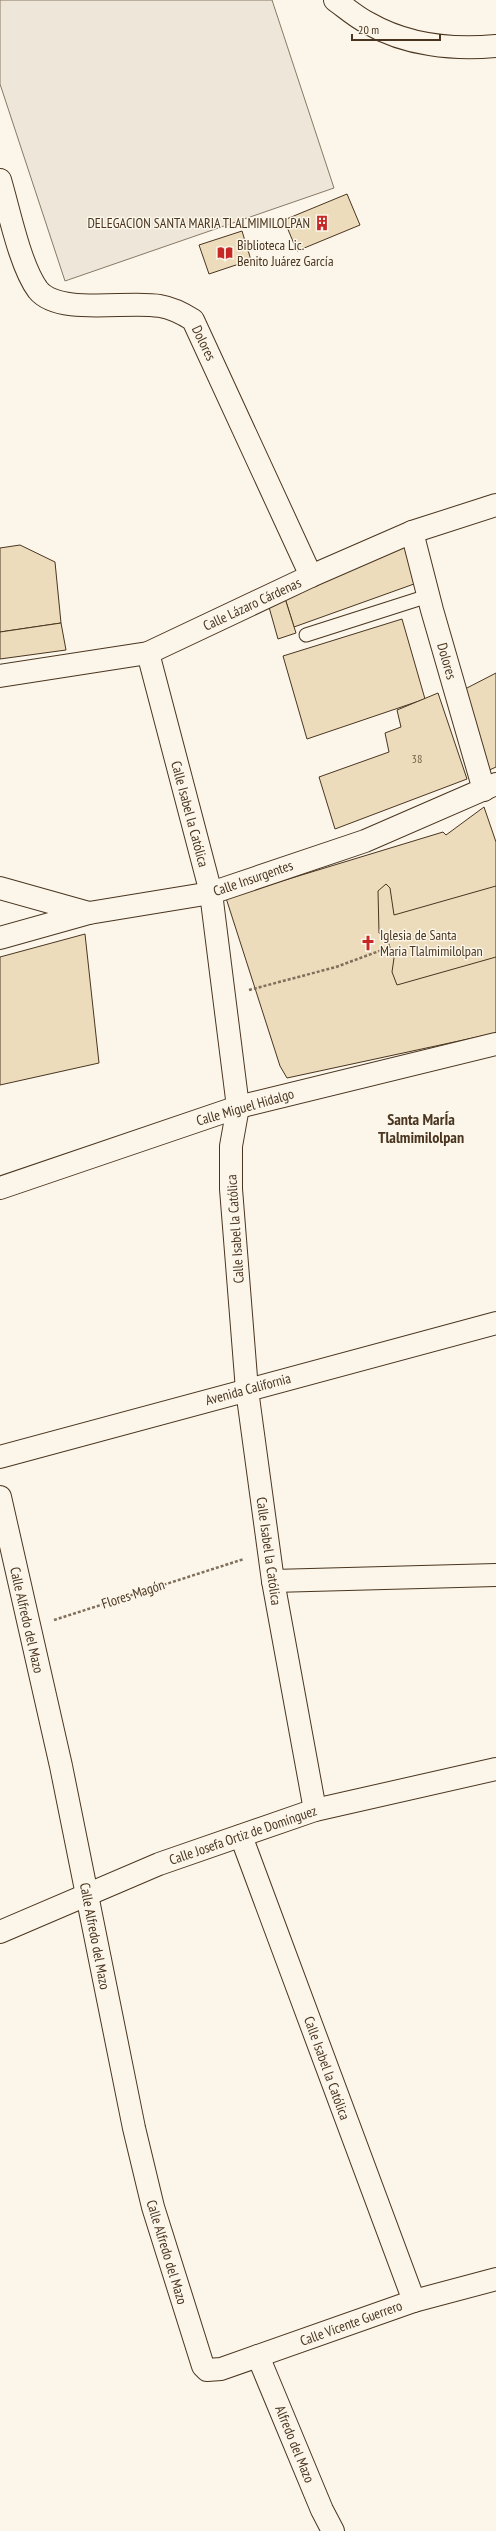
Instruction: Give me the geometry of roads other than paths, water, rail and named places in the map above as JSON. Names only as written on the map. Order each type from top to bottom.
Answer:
[{"type":"street","points":[[335,0],[368,23],[398,36],[432,45],[463,48],[496,46]]},
{"type":"street","name":"Dolores","points":[[0,180],[26,268],[38,290],[50,299],[69,304],[159,305],[180,311],[193,320],[311,576]]},
{"type":"street","name":"Calle Lázaro Cárdenas","points":[[0,676],[148,653],[311,576],[412,532],[496,505]]},
{"type":"street","name":"Dolores","points":[[412,532],[428,596],[490,787]]},
{"type":"street","name":"Calle Isabel la Católica","points":[[148,653],[211,893],[238,1107],[231,1146],[231,1189],[247,1390],[268,1552],[315,1810]]},
{"type":"street","name":"Calle Insurgentes","points":[[0,938],[89,913],[211,893],[365,841],[490,787]]},
{"type":"street","points":[[0,888],[89,913]]},
{"type":"street","name":"Calle Miguel Hidalgo","points":[[0,1188],[238,1107],[496,1044]]},
{"type":"street","name":"Avenida California","points":[[0,1457],[496,1323]]},
{"type":"street","name":"Calle Alfredo del Mazo","points":[[0,1497],[28,1628],[61,1766],[86,1897],[134,2128],[153,2207],[200,2360],[207,2370]]},
{"type":"street","points":[[273,1581],[496,1575]]},
{"type":"street","name":"Calle Josefa Ortiz de Domínguez","points":[[0,1932],[86,1897],[121,1879],[159,1864],[315,1810],[496,1769]]},
{"type":"street","name":"Calle Isabel la Católica","points":[[241,1836],[414,2300]]},
{"type":"street","name":"Calle Vicente Guerrero","points":[[207,2370],[220,2369],[414,2300],[496,2280]]},
{"type":"street","name":"Alfredo del Mazo","points":[[258,2356],[322,2510],[333,2531]]},
{"type":"lane","points":[[306,635],[428,596]]},
{"type":"place","name":"DELEGACION SANTA MARIA TLALMIMILOLPAN","points":[[322,223]]},
{"type":"place","name":"Biblioteca Lic. Benito Juárez García","points":[[225,253]]},
{"type":"place","name":"Iglesia de Santa Maria Tlalmimilolpan","points":[[368,943]]},
{"type":"district","name":"Santa MarÍa Tlalmimilolpan","points":[[421,1128]]}]
